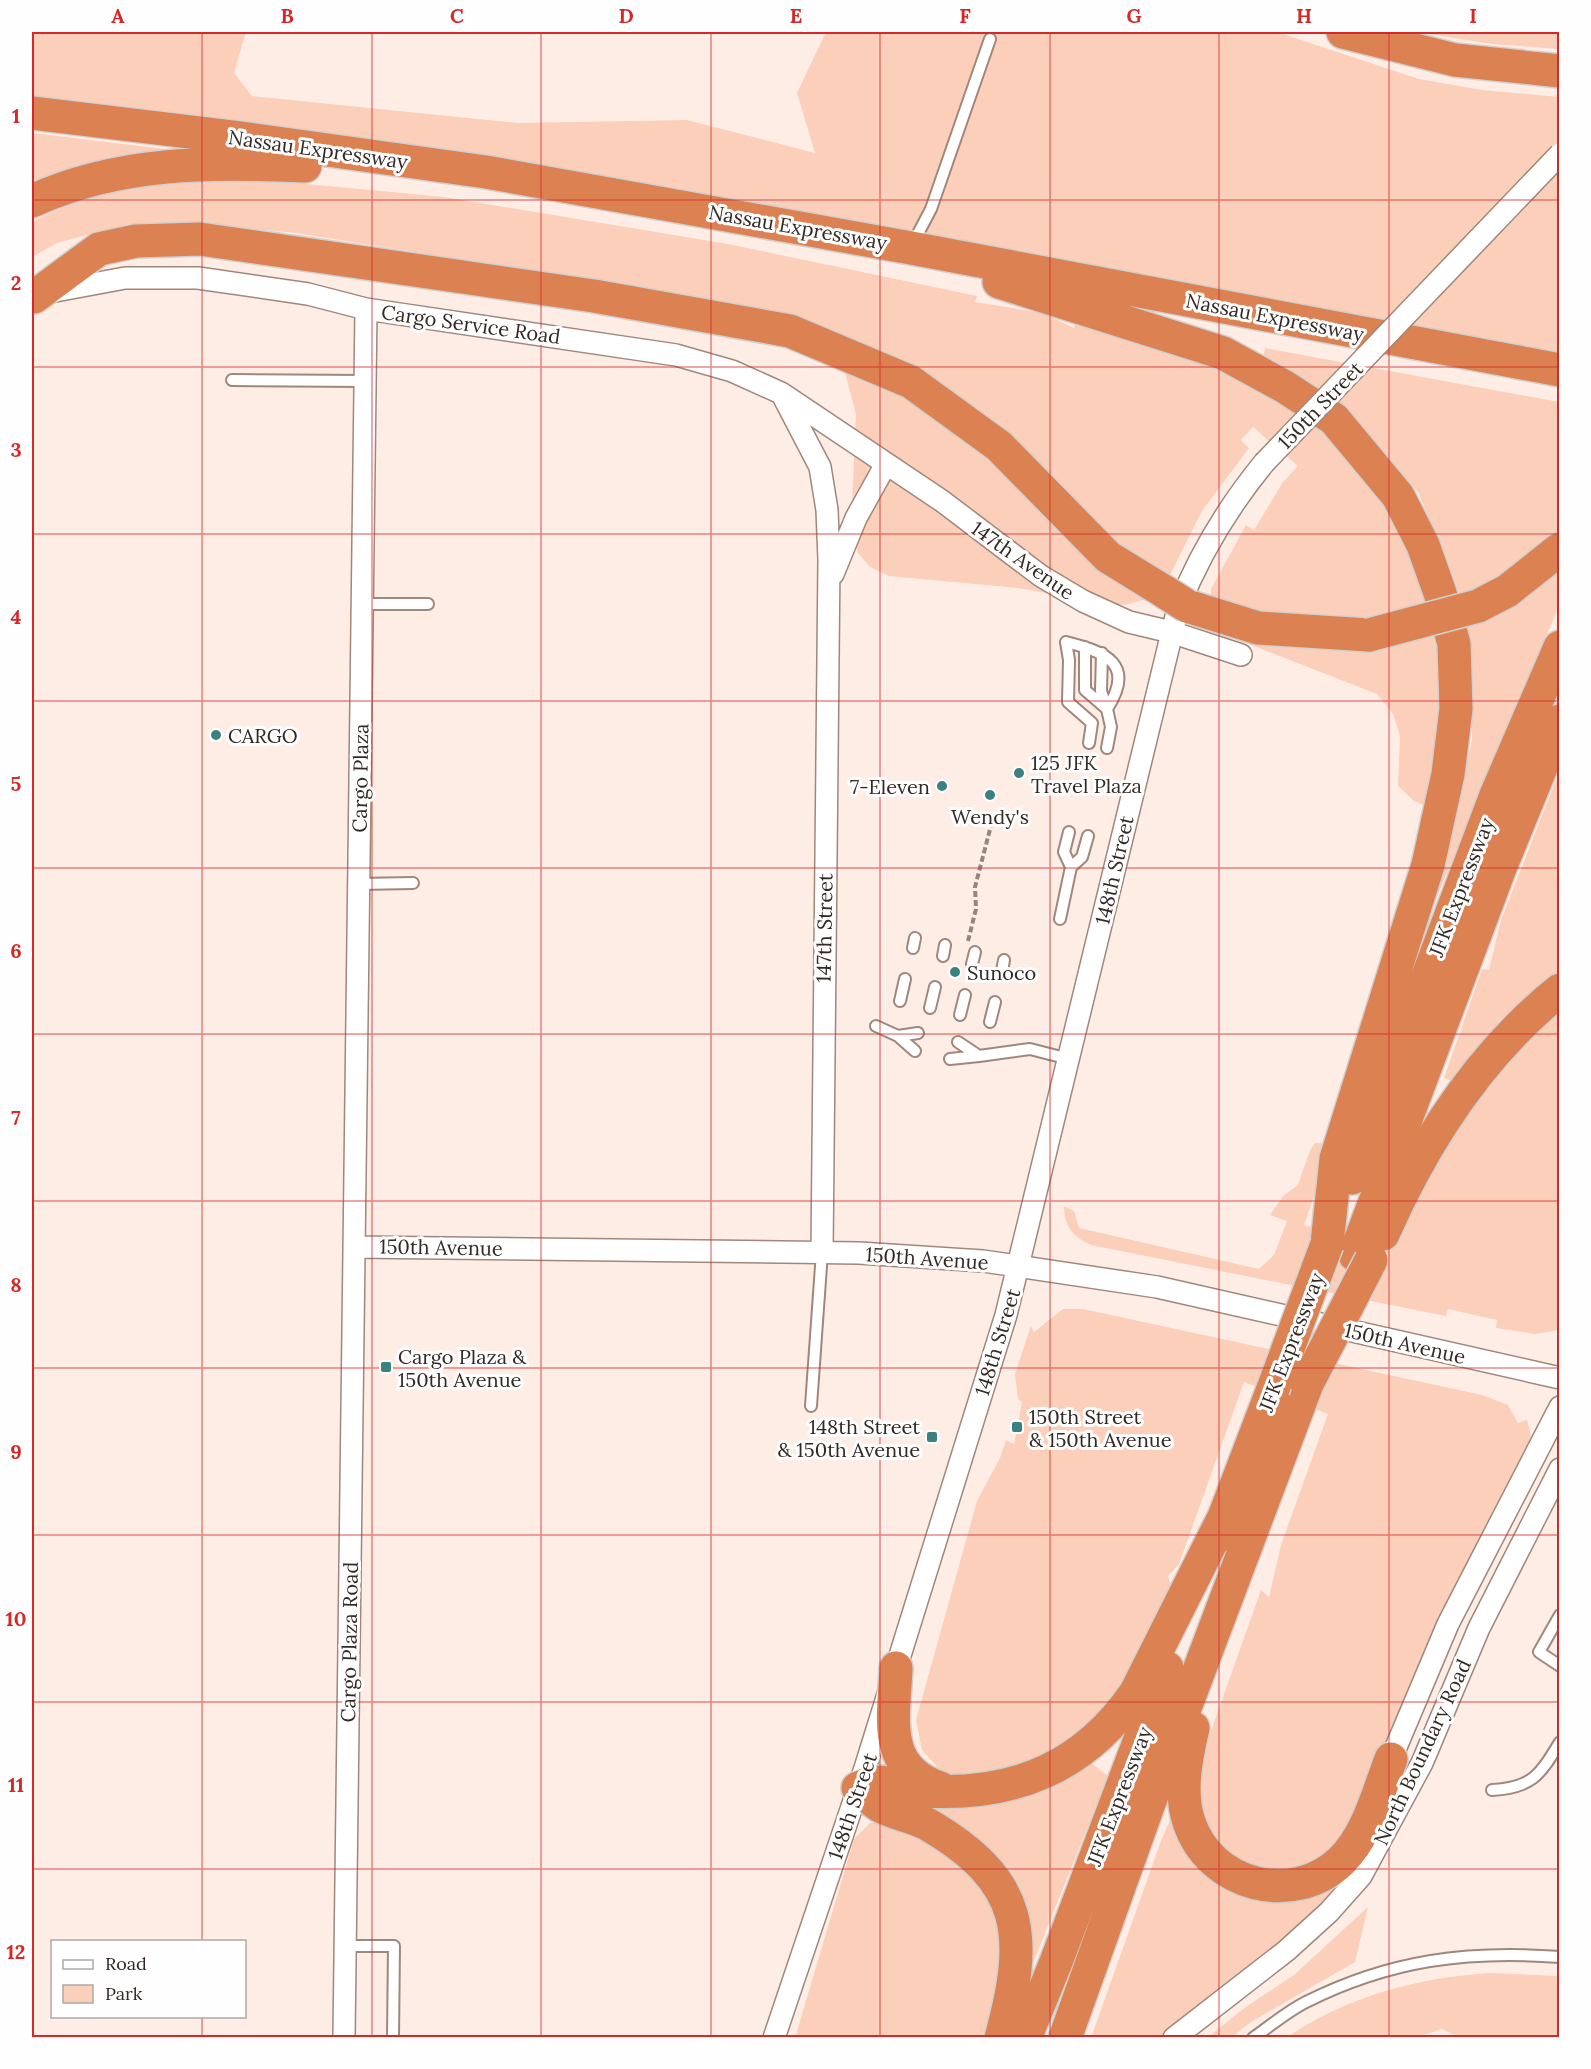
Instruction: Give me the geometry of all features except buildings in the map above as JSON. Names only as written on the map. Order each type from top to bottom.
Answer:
[{"type":"highway","points":[[1343,32],[1455,60],[1560,71]]},
{"type":"highway","name":"Nassau Expressway","points":[[32,113],[252,139],[486,172],[911,248],[1560,370]]},
{"type":"highway","points":[[32,201],[104,175],[168,165],[249,163],[486,172]]},
{"type":"highway","points":[[33,298],[99,249],[136,241],[200,239],[594,296],[790,331],[911,382],[999,446],[1108,556],[1187,606],[1257,628],[1369,635],[1479,606],[1507,591],[1560,549]]},
{"type":"highway","points":[[875,242],[1223,353],[1285,387],[1334,420],[1398,496],[1423,545],[1454,644],[1456,709],[1448,774],[1428,866],[1336,1159],[1351,1253]]},
{"type":"highway","points":[[1266,314],[1506,377],[1560,388]]},
{"type":"highway","name":"JFK Expressway","points":[[1351,1253],[1496,795],[1560,647]]},
{"type":"highway","name":"JFK Expressway","points":[[1065,2037],[1220,1612],[1293,1391],[1351,1253],[1500,868],[1560,721]]},
{"type":"highway","points":[[1293,1391],[1351,1253],[1419,1162],[1460,1095],[1511,1034],[1560,990]]},
{"type":"highway","name":"JFK Expressway","points":[[1024,2037],[1082,1894],[1223,1519],[1293,1391]]},
{"type":"highway","points":[[858,1788],[876,1782],[921,1791],[960,1792],[992,1789],[1035,1777],[1079,1752],[1117,1718],[1143,1678],[1223,1519]]},
{"type":"highway","points":[[1220,1612],[1188,1751],[1184,1795],[1193,1833],[1201,1846],[1220,1866],[1242,1879],[1267,1886],[1301,1883],[1323,1875],[1342,1860],[1355,1845],[1391,1759]]},
{"type":"highway","points":[[896,1668],[894,1728],[900,1758],[920,1780],[960,1792]]},
{"type":"highway","points":[[858,1788],[881,1806],[908,1814],[960,1845],[988,1871],[998,1886],[1013,1920],[1017,1959],[1000,2037]]},
{"type":"street","name":"150th Street","points":[[1171,632],[1187,585],[1206,548],[1226,514],[1264,463],[1560,154]]},
{"type":"street","name":"Cargo Service Road","points":[[33,298],[97,281],[152,276],[246,284],[308,294],[366,309],[676,355],[732,371],[781,393],[886,464]]},
{"type":"street","name":"Cargo Plaza","points":[[354,1247],[366,309]]},
{"type":"street","points":[[781,393],[820,467],[827,510],[829,584]]},
{"type":"street","name":"147th Street","points":[[822,1252],[829,584],[856,518],[886,464]]},
{"type":"street","name":"147th Avenue","points":[[886,464],[942,501],[1041,576],[1083,601],[1129,622],[1171,632],[1241,655]]},
{"type":"street","name":"148th Street","points":[[774,2037],[858,1788],[1006,1315],[1171,632]]},
{"type":"street","name":"150th Avenue","points":[[354,1247],[822,1252],[938,1257],[1122,1281],[1192,1294],[1560,1378]]},
{"type":"street","name":"Cargo Plaza Road","points":[[344,2037],[354,1247]]},
{"type":"street","name":"North Boundary Road","points":[[1391,1759],[1452,1615],[1560,1407]]},
{"type":"street","name":"North Boundary Road","points":[[1174,2037],[1293,1945],[1329,1912],[1361,1876],[1422,1763],[1489,1608],[1560,1469]]},
{"type":"lane","points":[[911,248],[931,209],[990,39]]},
{"type":"lane","points":[[232,380],[364,381]]},
{"type":"lane","points":[[362,604],[428,604]]},
{"type":"lane","points":[[1089,743],[1092,723],[1068,702],[1069,660],[1066,642],[1102,653],[1114,662],[1118,671],[1118,692],[1107,709]]},
{"type":"lane","points":[[1085,647],[1085,690],[1107,709]]},
{"type":"lane","points":[[1102,653],[1101,691],[1111,727],[1107,748]]},
{"type":"lane","points":[[1069,832],[1064,852],[1071,867]]},
{"type":"lane","points":[[1060,919],[1071,867],[1082,857],[1088,837]]},
{"type":"lane","points":[[359,884],[414,883]]},
{"type":"lane","points":[[900,1000],[905,980]]},
{"type":"lane","points":[[930,1008],[935,987]]},
{"type":"lane","points":[[960,1015],[964,995]]},
{"type":"lane","points":[[990,1022],[995,1002]]},
{"type":"lane","points":[[876,1026],[898,1036],[915,1051]]},
{"type":"lane","points":[[898,1036],[918,1033]]},
{"type":"lane","points":[[958,1042],[979,1056]]},
{"type":"lane","points":[[950,1059],[1029,1049],[1069,1059]]},
{"type":"lane","name":"147th Street","points":[[811,1406],[822,1252]]},
{"type":"lane","points":[[1560,1615],[1539,1652],[1560,1666]]},
{"type":"lane","points":[[1492,1790],[1515,1789],[1543,1771],[1560,1742]]},
{"type":"lane","points":[[345,1946],[394,1946],[393,2037]]},
{"type":"lane","points":[[1253,2037],[1304,2002],[1371,1973],[1437,1959],[1509,1953],[1560,1957]]},
{"type":"path","points":[[971,956],[976,909],[975,887],[994,814]]},
{"type":"green space","points":[[32,32],[246,32],[234,73],[252,96],[518,123],[687,120],[815,153],[797,93],[826,32],[1277,32],[1419,79],[1482,90],[1559,97],[1559,358],[32,101]]},
{"type":"green space","points":[[1417,32],[1559,32],[1559,49],[1492,44]]},
{"type":"green space","points":[[32,133],[173,150],[32,191]]},
{"type":"green space","points":[[244,178],[444,197],[728,244],[977,296],[975,302],[1043,313],[1074,328],[1076,323],[1236,370],[1335,437],[1383,487],[1450,664],[1432,808],[1414,801],[1398,786],[1400,736],[1393,714],[1377,694],[1236,639],[1219,625],[1211,608],[1211,589],[1246,525],[1254,530],[1283,482],[1298,466],[1253,427],[1241,440],[1249,448],[1202,511],[1171,573],[1150,598],[1125,605],[1018,588],[889,576],[870,567],[858,553],[851,532],[856,414],[844,369],[812,333],[740,304],[296,233],[202,224],[129,224],[57,243],[32,257],[32,222],[57,210],[135,188]]},
{"type":"green space","points":[[1265,348],[1559,402],[1559,606],[1436,899],[1472,740],[1471,647],[1455,580],[1418,492],[1359,426],[1263,358]]},
{"type":"green space","points":[[1559,772],[1559,976],[1524,1005],[1498,1021],[1501,1029],[1456,1082],[1444,1078],[1482,969],[1489,970],[1501,920]]},
{"type":"green space","points":[[1559,1011],[1559,1330],[1535,1334],[1496,1328],[1497,1320],[1448,1309],[1446,1316],[1091,1245],[1079,1238],[1068,1225],[1064,1206],[1074,1211],[1079,1228],[1259,1269],[1274,1255],[1287,1221],[1270,1215],[1283,1196],[1298,1185],[1310,1150],[1315,1143],[1332,1144],[1304,1225],[1391,1251],[1443,1152],[1482,1093],[1530,1038]]},
{"type":"green space","points":[[1063,1309],[1083,1309],[1482,1395],[1508,1405],[1518,1423],[1527,1420],[1531,1436],[1522,1461],[1351,1837],[1323,1862],[1291,1873],[1245,1868],[1211,1839],[1198,1794],[1206,1745],[1261,1590],[1269,1597],[1281,1545],[1328,1414],[1244,1382],[1179,1564],[1168,1576],[1171,1586],[1129,1686],[1051,1758],[970,1780],[942,1772],[922,1750],[916,1720],[977,1501],[1000,1458],[1006,1440],[1014,1444],[1022,1402],[1018,1399],[1015,1374],[1031,1326],[1034,1332]]},
{"type":"green space","points":[[1090,1762],[1108,1776],[1027,1978],[1027,1940],[899,1798],[1009,1800],[1068,1779]]},
{"type":"green space","points":[[1176,1806],[1206,1870],[1346,1876],[1352,1880],[1324,1911],[1170,2037],[1091,2038],[1161,1841]]},
{"type":"green space","points":[[895,1822],[983,1880],[1006,1925],[994,2037],[795,2038],[854,1839],[870,1823]]},
{"type":"green space","points":[[1368,1907],[1355,1962],[1251,2022],[1232,2037],[1208,2037],[1247,2006],[1294,1975]]},
{"type":"green space","points":[[1490,1973],[1559,1976],[1559,2037],[1458,2037],[1442,2029],[1417,2037],[1287,2037],[1334,2010],[1384,1992],[1436,1979]]},
{"type":"place","name":"CARGO","points":[[216,735]]},
{"type":"place","name":"125 JFK Travel Plaza","points":[[1019,773]]},
{"type":"place","name":"7-Eleven","points":[[942,786]]},
{"type":"place","name":"Wendy's","points":[[990,795]]},
{"type":"place","name":"Sunoco","points":[[955,972]]},
{"type":"place","name":"Cargo Plaza & 150th Avenue","points":[[386,1367]]},
{"type":"place","name":"150th Street & 150th Avenue","points":[[1017,1427]]},
{"type":"place","name":"148th Street & 150th Avenue","points":[[932,1437]]}]
